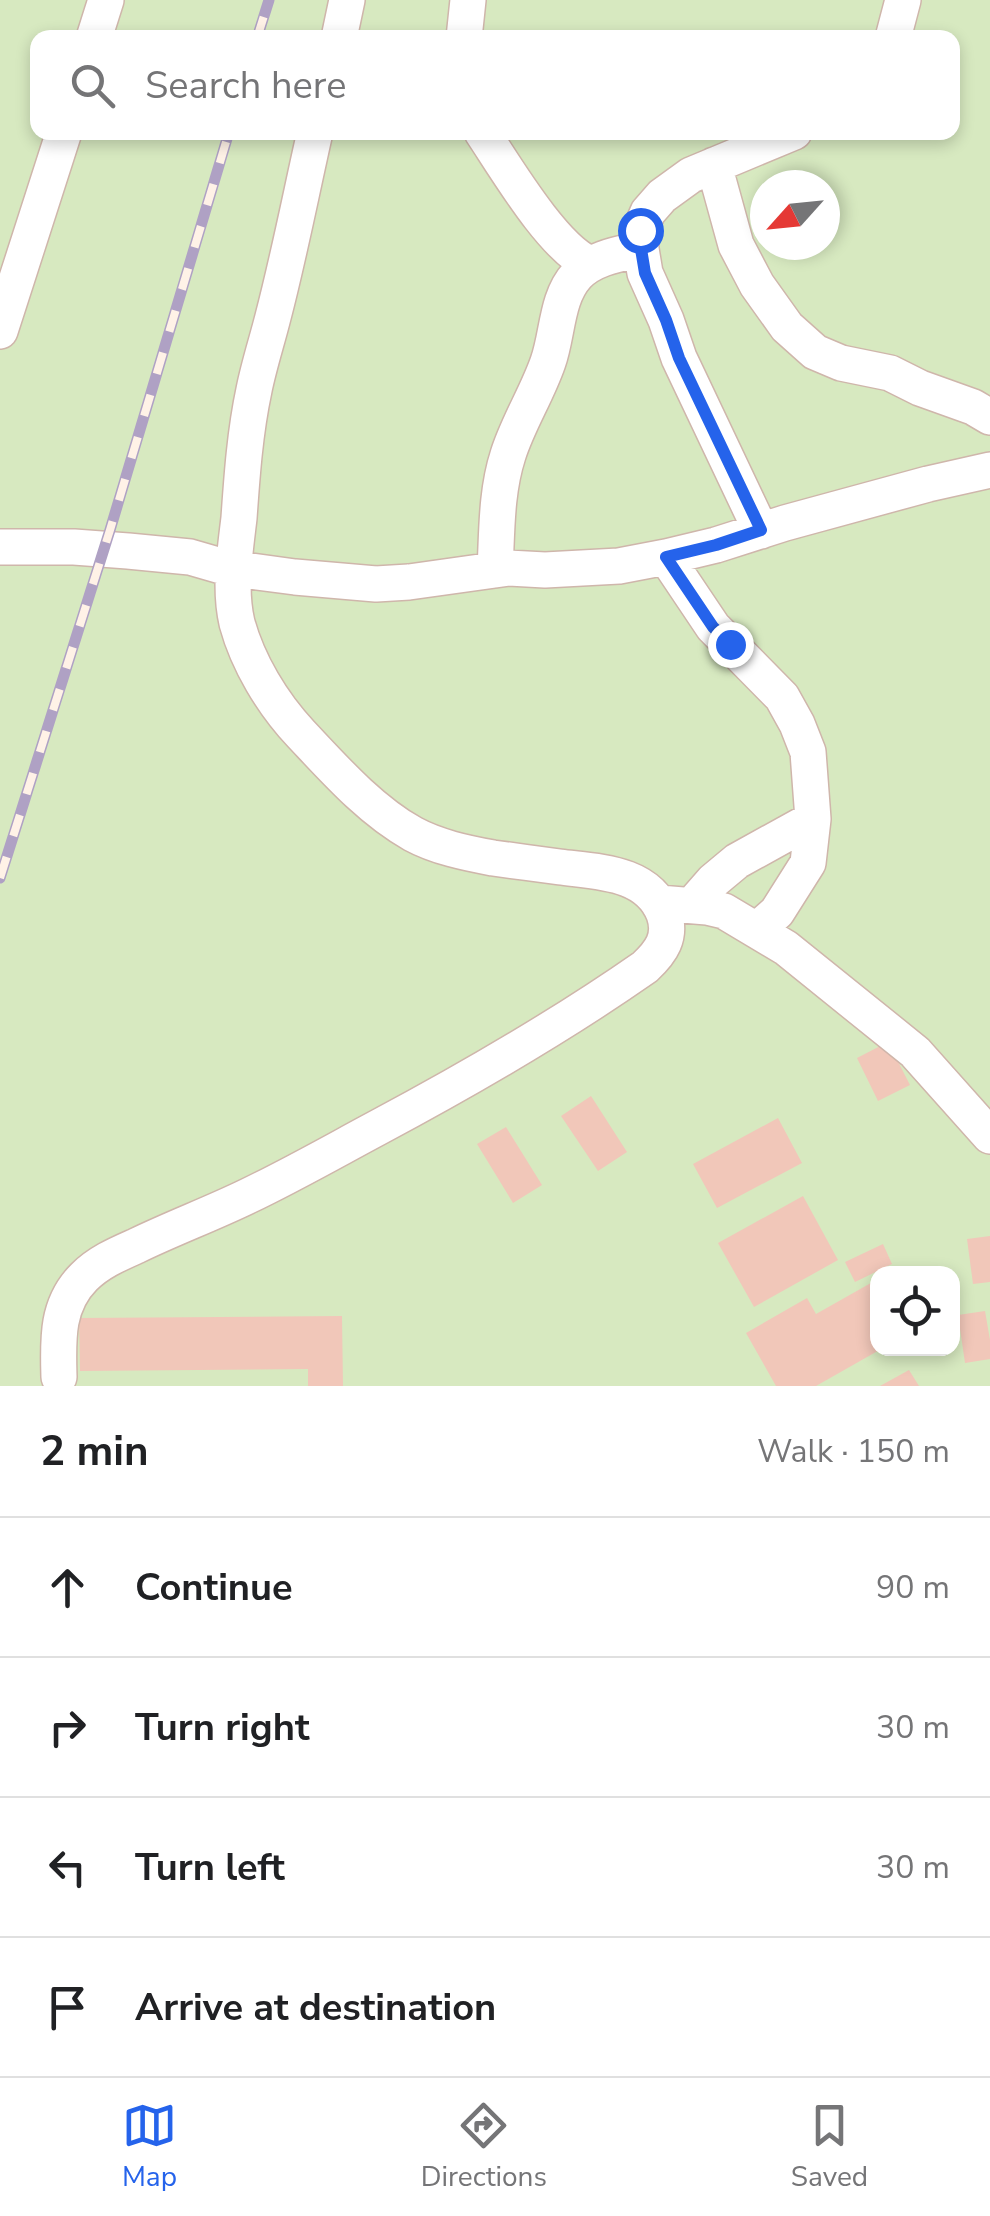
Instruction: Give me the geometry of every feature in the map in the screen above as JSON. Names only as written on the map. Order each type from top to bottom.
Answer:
[{"type":"street","points":[[97,30],[106,0]]},
{"type":"street","points":[[340,30],[347,0]]},
{"type":"street","points":[[465,30],[468,0]]},
{"type":"street","points":[[895,30],[903,0]]},
{"type":"street","points":[[0,331],[61,140]]},
{"type":"street","points":[[314,140],[254,390],[244,458],[234,568],[237,621],[260,677],[297,730],[346,780],[380,811],[414,834],[446,848],[488,857],[598,870],[639,884],[676,904],[724,911],[786,948],[914,1052],[990,1136]]},
{"type":"street","points":[[487,140],[532,208],[576,258],[590,264]]},
{"type":"street","points":[[761,530],[679,358],[645,273],[640,230],[648,212],[662,196],[691,175],[775,140]]},
{"type":"street","points":[[714,165],[736,245],[757,285],[787,327],[815,352],[841,363],[890,373],[973,406],[990,417]]},
{"type":"street","points":[[495,570],[498,506],[507,456],[548,361],[562,300],[575,277],[590,264],[641,249]]},
{"type":"street","points":[[0,547],[74,546],[190,558],[295,577],[376,584],[409,582],[495,570],[601,567],[666,557],[990,470]]},
{"type":"street","points":[[666,557],[713,627],[782,696],[808,752],[813,818],[808,863],[777,912],[758,930]]},
{"type":"street","points":[[59,1377],[61,1315],[71,1294],[96,1266],[248,1196],[521,1048],[599,999],[658,954],[665,942],[666,922],[676,904],[738,861],[813,818]]},
{"type":"green space","points":[[0,0],[990,0],[990,1386],[0,1386]]},
{"type":"building","points":[[888,1042],[910,1085],[878,1101],[857,1058]]},
{"type":"building","points":[[591,1096],[627,1152],[598,1171],[561,1116]]},
{"type":"building","points":[[778,1118],[802,1163],[717,1208],[693,1164]]},
{"type":"building","points":[[506,1127],[542,1185],[513,1203],[477,1144]]},
{"type":"building","points":[[803,1196],[838,1260],[754,1307],[718,1243]]},
{"type":"building","points":[[990,1236],[990,1282],[973,1284],[967,1239]]},
{"type":"building","points":[[883,1244],[892,1264],[870,1266],[870,1275],[855,1282],[845,1262]]},
{"type":"building","points":[[870,1284],[870,1355],[816,1386],[776,1386],[746,1333],[807,1298],[816,1314]]},
{"type":"building","points":[[985,1311],[990,1359],[965,1363],[960,1315]]},
{"type":"building","points":[[342,1316],[343,1386],[308,1386],[308,1369],[80,1371],[79,1318]]},
{"type":"building","points":[[909,1370],[919,1386],[880,1386]]},
{"type":"railway","points":[[260,30],[269,0]]},
{"type":"railway","points":[[0,878],[110,530],[227,140]]},
{"type":"route","points":[[640,230],[645,273],[679,358],[761,530],[666,557],[713,627],[730,644]]}]
